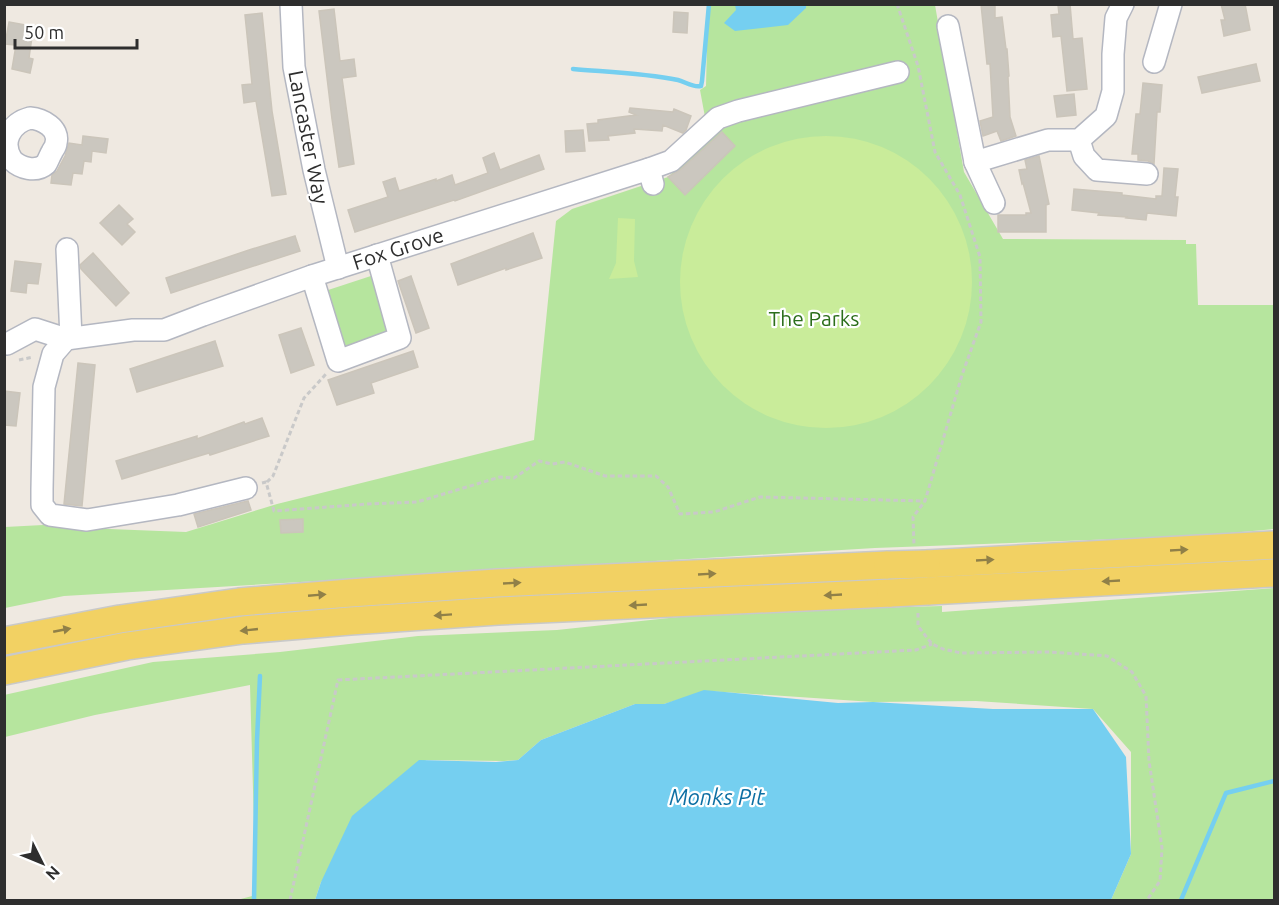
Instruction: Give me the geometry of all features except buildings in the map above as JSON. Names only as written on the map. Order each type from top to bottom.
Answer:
[{"type":"main road","points":[[4,641],[120,619],[239,602],[350,592],[888,566],[920,557],[1275,545]]},
{"type":"main road","points":[[4,671],[128,646],[255,629],[350,621],[891,592],[923,599],[1275,573]]},
{"type":"street","name":"Lancaster Way","points":[[291,4],[294,67],[314,170],[338,268]]},
{"type":"street","points":[[975,162],[1048,140],[1079,140],[1106,116],[1113,91],[1116,18],[1123,4]]},
{"type":"street","points":[[1154,62],[1171,4]]},
{"type":"street","points":[[948,27],[975,162],[994,203]]},
{"type":"street","name":"Fox Grove","points":[[63,344],[132,330],[165,330],[312,276],[377,255],[651,176],[718,118],[738,111],[898,72]]},
{"type":"street","points":[[1079,140],[1084,156],[1097,170],[1147,174]]},
{"type":"street","points":[[67,249],[63,344],[44,387],[42,505],[50,515],[87,520],[178,505],[256,485]]},
{"type":"street","points":[[312,276],[338,361],[400,338],[377,255]]},
{"type":"street","points":[[11,352],[35,329],[63,344]]},
{"type":"path","points":[[897,4],[918,66],[935,152],[960,195],[980,257],[981,322],[962,375],[925,501],[913,517],[920,557]]},
{"type":"path","points":[[11,352],[63,344]]},
{"type":"path","points":[[338,361],[304,398],[273,476],[256,485],[274,511],[417,502],[500,477],[514,478],[539,461],[552,464],[565,462],[605,476],[656,476],[668,488],[680,514],[714,512],[760,497],[925,501]]},
{"type":"path","points":[[923,599],[918,626],[932,644],[943,650],[961,653],[1050,652],[1107,656],[1132,672],[1146,696],[1149,761],[1162,848],[1160,881],[1147,900]]},
{"type":"path","points":[[290,900],[338,680],[916,650],[932,644]]},
{"type":"green space","name":"The Parks","points":[[708,5],[935,5],[964,172],[1003,239],[1186,240],[1186,244],[1196,244],[1198,305],[1274,305],[1274,529],[1197,536],[875,548],[64,596],[5,608],[5,527],[43,525],[186,532],[277,504],[534,440],[556,221],[572,209],[668,177],[718,129],[705,117],[700,90],[706,86]]},
{"type":"green space","points":[[826,136],[868,142],[895,153],[919,169],[939,189],[955,213],[966,240],[972,282],[966,324],[955,351],[939,375],[919,395],[895,411],[868,422],[826,428],[784,422],[757,411],[733,395],[713,375],[697,351],[686,324],[680,282],[686,240],[697,213],[713,189],[733,169],[757,153],[784,142]]},
{"type":"green space","points":[[618,218],[635,219],[634,261],[638,277],[609,279],[616,263]]},
{"type":"green space","points":[[377,274],[396,337],[341,356],[319,293]]},
{"type":"green space","points":[[1274,588],[1274,900],[1111,900],[1131,854],[1131,752],[1093,709],[976,701],[873,702],[708,691],[664,704],[635,704],[541,740],[518,760],[426,760],[321,882],[315,900],[237,900],[256,895],[250,685],[95,715],[5,737],[4,695],[153,662],[280,652],[418,636],[557,630],[725,612],[942,606],[942,612]]},
{"type":"water","points":[[735,4],[806,5],[806,8],[788,25],[735,31],[724,23],[736,10]]},
{"type":"water","name":"Monks Pit","points":[[704,690],[838,703],[873,702],[993,709],[1093,709],[1126,757],[1131,854],[1111,900],[315,900],[352,816],[419,760],[496,762],[518,760],[541,740],[635,704],[664,704]]},
{"type":"waterway","points":[[573,69],[652,76],[701,86],[709,4]]},
{"type":"waterway","points":[[254,900],[260,676]]},
{"type":"waterway","points":[[1181,900],[1226,793],[1274,781]]}]
